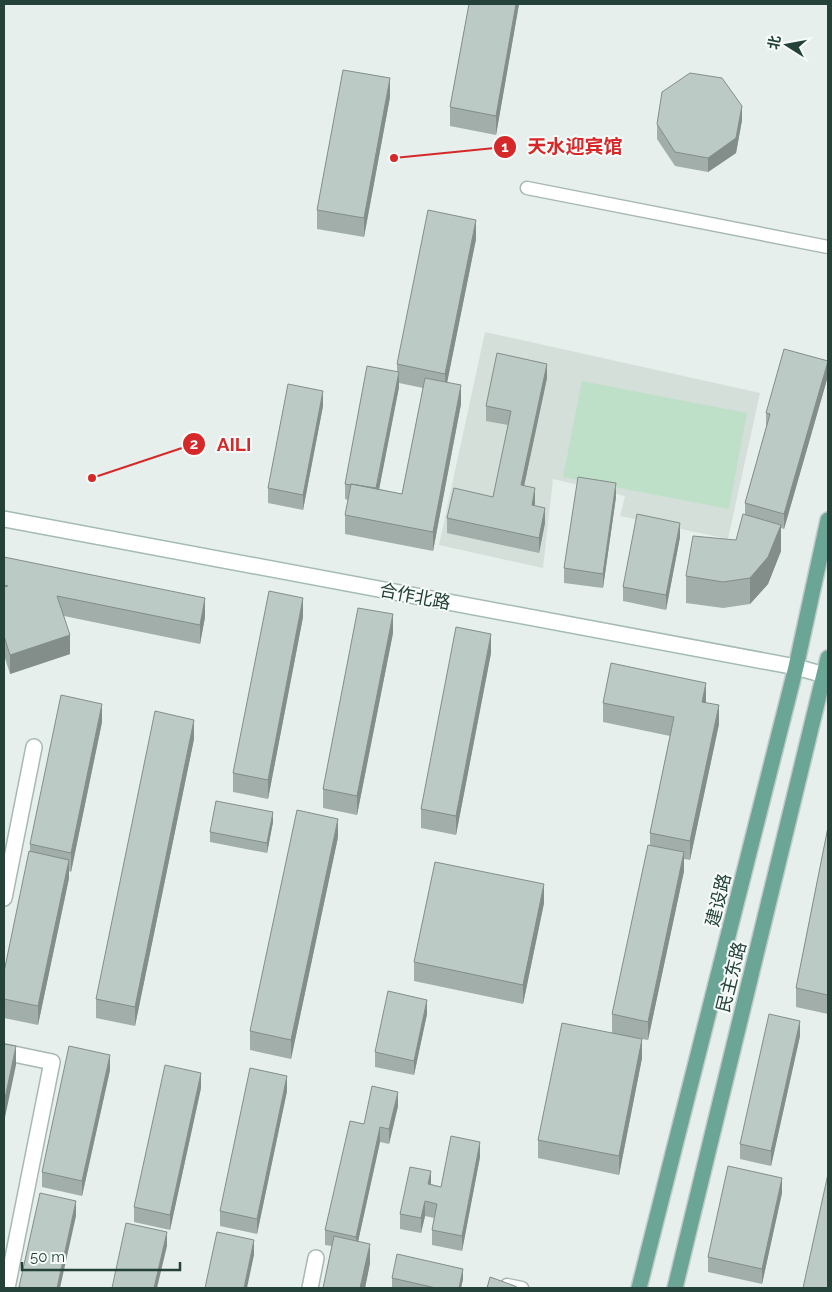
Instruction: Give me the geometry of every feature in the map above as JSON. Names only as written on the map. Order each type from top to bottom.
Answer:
[{"type":"main road","name":"合作北路","points":[[4,519],[796,667],[826,676]]},
{"type":"main road","name":"建设路","points":[[638,1288],[796,667],[828,520]]},
{"type":"main road","points":[[826,676],[828,658]]},
{"type":"main road","name":"民主东路","points":[[675,1288],[826,676]]},
{"type":"main road","points":[[4,898],[34,747]]},
{"type":"main road","points":[[4,1052],[52,1062],[7,1288]]},
{"type":"main road","points":[[310,1288],[316,1258]]},
{"type":"lane","points":[[527,188],[828,247]]},
{"type":"lane","points":[[507,1285],[522,1288]]},
{"type":"shaded area","points":[[485,332],[760,393],[728,539],[620,516],[625,496],[553,479],[543,568],[439,545]]},
{"type":"green space","points":[[582,381],[747,413],[729,509],[563,477]]},
{"type":"building","points":[[469,4],[516,4],[496,116],[450,107]]},
{"type":"building","points":[[343,70],[390,78],[364,218],[317,210]]},
{"type":"building","points":[[690,73],[722,78],[742,106],[736,138],[708,158],[675,152],[657,124],[662,92]]},
{"type":"building","points":[[428,210],[476,220],[445,374],[397,364]]},
{"type":"building","points":[[784,349],[828,361],[784,514],[745,503],[770,414],[766,413]]},
{"type":"building","points":[[497,353],[547,364],[521,485],[535,488],[532,505],[545,508],[539,538],[447,518],[454,488],[493,497],[511,411],[486,406]]},
{"type":"building","points":[[367,366],[399,372],[376,488],[345,484]]},
{"type":"building","points":[[425,378],[461,385],[433,532],[345,515],[351,484],[402,494]]},
{"type":"building","points":[[288,384],[323,391],[303,495],[268,488]]},
{"type":"building","points":[[578,477],[616,483],[603,574],[564,568]]},
{"type":"building","points":[[637,514],[680,523],[666,595],[623,587]]},
{"type":"building","points":[[743,514],[781,525],[768,557],[750,578],[723,582],[686,576],[693,536],[736,540]]},
{"type":"building","points":[[4,557],[205,598],[200,625],[57,596],[70,635],[10,655],[4,636],[4,587],[8,586],[4,585]]},
{"type":"building","points":[[269,591],[303,598],[268,780],[233,773]]},
{"type":"building","points":[[358,608],[393,614],[357,796],[323,789]]},
{"type":"building","points":[[456,627],[491,634],[456,816],[421,809]]},
{"type":"building","points":[[611,663],[706,683],[702,702],[719,705],[690,841],[650,833],[674,717],[603,703]]},
{"type":"building","points":[[61,695],[102,704],[71,853],[30,844]]},
{"type":"building","points":[[155,711],[194,720],[135,1007],[96,999]]},
{"type":"building","points":[[216,801],[273,812],[267,843],[210,832]]},
{"type":"building","points":[[297,810],[338,819],[291,1040],[250,1031]]},
{"type":"building","points":[[828,827],[828,995],[796,988]]},
{"type":"building","points":[[648,845],[684,852],[648,1022],[612,1014]]},
{"type":"building","points":[[29,851],[69,860],[38,1006],[4,999],[4,972]]},
{"type":"building","points":[[435,862],[544,884],[523,985],[414,962]]},
{"type":"building","points":[[388,991],[427,1000],[414,1061],[375,1052]]},
{"type":"building","points":[[769,1014],[800,1021],[771,1151],[740,1144]]},
{"type":"building","points":[[562,1023],[642,1039],[619,1156],[538,1140]]},
{"type":"building","points":[[4,1044],[16,1046],[4,1103]]},
{"type":"building","points":[[69,1046],[110,1055],[82,1181],[42,1172]]},
{"type":"building","points":[[165,1065],[201,1073],[170,1215],[134,1207]]},
{"type":"building","points":[[250,1068],[287,1076],[257,1219],[220,1211]]},
{"type":"building","points":[[372,1086],[398,1092],[389,1129],[380,1127],[356,1237],[325,1230],[350,1121],[364,1124]]},
{"type":"building","points":[[451,1136],[480,1142],[462,1236],[432,1230],[437,1204],[425,1201],[421,1218],[400,1214],[410,1167],[431,1171],[428,1184],[441,1187]]},
{"type":"building","points":[[728,1166],[782,1178],[762,1269],[708,1257]]},
{"type":"building","points":[[828,1174],[828,1288],[803,1288]]},
{"type":"building","points":[[40,1193],[76,1201],[57,1288],[19,1287]]},
{"type":"building","points":[[126,1223],[167,1232],[154,1288],[112,1288]]},
{"type":"building","points":[[217,1232],[254,1240],[244,1288],[205,1288]]},
{"type":"building","points":[[334,1236],[370,1244],[360,1288],[323,1288]]},
{"type":"building","points":[[397,1254],[463,1269],[459,1288],[436,1288],[392,1278]]},
{"type":"building","points":[[490,1277],[515,1286],[518,1288],[487,1288]]},
{"type":"place","name":"天水迎宾馆","points":[[394,158]]},
{"type":"place","name":"AILI","points":[[92,478]]}]
